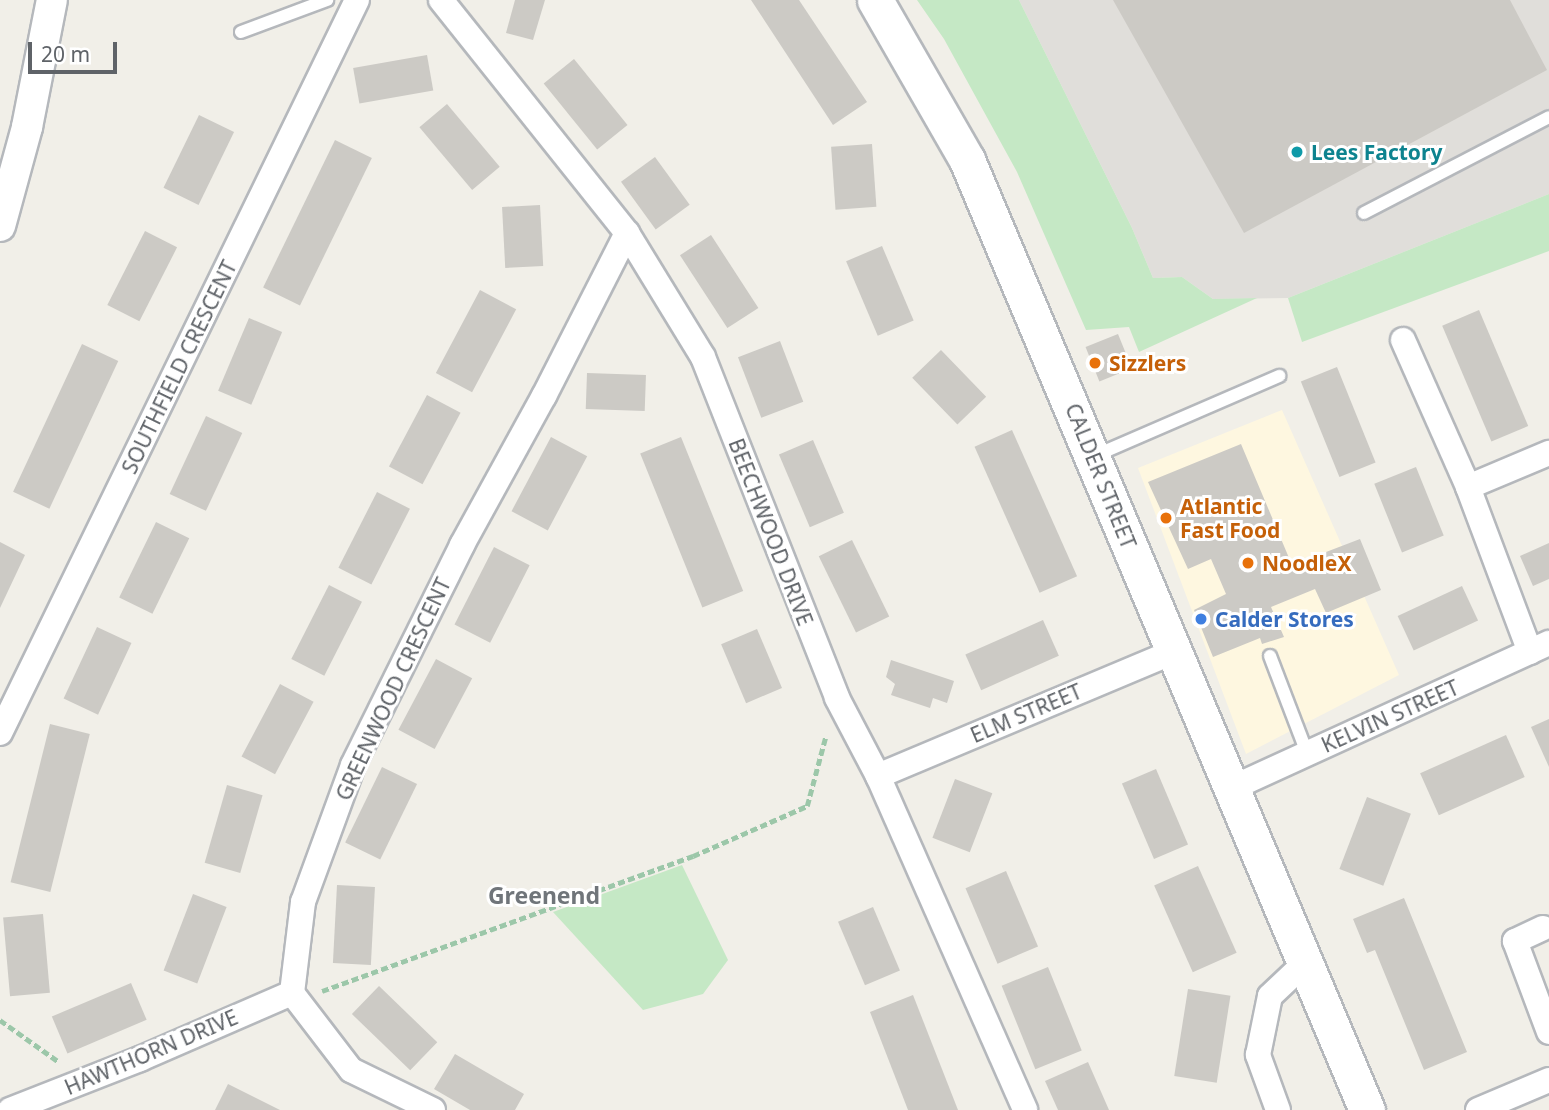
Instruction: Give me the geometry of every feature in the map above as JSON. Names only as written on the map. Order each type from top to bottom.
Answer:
[{"type":"main road","name":"CALDER STREET","points":[[875,0],[967,160],[1094,456],[1367,1110]]},
{"type":"street","points":[[0,226],[27,127],[52,0]]},
{"type":"street","name":"SOUTHFIELD CRESCENT","points":[[0,733],[357,0]]},
{"type":"street","name":"BEECHWOOD DRIVE","points":[[441,0],[627,233],[703,357],[836,698],[878,776],[1025,1110]]},
{"type":"street","name":"GREENWOOD CRESCENT","points":[[295,997],[303,902],[353,765],[461,545],[544,396],[627,233]]},
{"type":"street","points":[[1403,340],[1539,648]]},
{"type":"street","points":[[1468,487],[1549,453]]},
{"type":"street","name":"KELVIN STREET","points":[[1232,788],[1539,648]]},
{"type":"street","name":"ELM STREET","points":[[878,776],[1175,651]]},
{"type":"street","points":[[1543,928],[1515,941],[1549,1032]]},
{"type":"street","points":[[1278,1110],[1258,1055],[1270,996],[1304,964]]},
{"type":"street","points":[[295,997],[351,1070],[433,1110]]},
{"type":"street","name":"HAWTHORN DRIVE","points":[[10,1110],[295,997]]},
{"type":"street","points":[[1478,1110],[1527,1100],[1549,1080]]},
{"type":"street","points":[[0,1104],[2,1110]]},
{"type":"lane","points":[[241,32],[327,0]]},
{"type":"lane","points":[[1364,213],[1549,117]]},
{"type":"lane","points":[[1094,456],[1279,376]]},
{"type":"lane","points":[[1270,656],[1307,753]]},
{"type":"path","points":[[295,997],[693,856],[807,806],[836,698]]},
{"type":"path","points":[[0,1020],[85,1080]]},
{"type":"shaded area","points":[[1019,0],[1549,0],[1549,194],[1288,298],[1213,299],[1182,277],[1153,278],[1132,228]]},
{"type":"shaded area","points":[[1282,410],[1399,675],[1246,754],[1138,468]]},
{"type":"green space","points":[[917,0],[1019,0],[1132,228],[1153,278],[1182,277],[1213,299],[1257,298],[1139,352],[1129,327],[1086,330],[1017,172],[944,39]]},
{"type":"green space","points":[[1549,194],[1549,251],[1302,342],[1288,298]]},
{"type":"green space","points":[[682,865],[728,960],[703,994],[643,1010],[553,912]]},
{"type":"building","points":[[515,0],[545,0],[533,40],[506,33]]},
{"type":"building","points":[[751,0],[799,0],[867,102],[833,125]]},
{"type":"building","name":"Lees Factory","points":[[1113,0],[1510,0],[1547,70],[1244,233]]},
{"type":"building","points":[[427,55],[433,90],[359,103],[353,68]]},
{"type":"building","points":[[574,59],[627,125],[597,150],[544,84]]},
{"type":"building","points":[[447,104],[500,167],[472,190],[419,127]]},
{"type":"building","points":[[199,115],[234,132],[199,205],[163,188]]},
{"type":"building","points":[[335,140],[372,158],[300,305],[263,287]]},
{"type":"building","points":[[872,144],[876,207],[835,210],[831,147]]},
{"type":"building","points":[[655,157],[690,205],[656,229],[621,182]]},
{"type":"building","points":[[540,205],[543,266],[505,268],[502,207]]},
{"type":"building","points":[[145,231],[177,247],[139,321],[107,305]]},
{"type":"building","points":[[711,235],[758,308],[727,328],[680,255]]},
{"type":"building","points":[[882,246],[914,321],[878,336],[846,261]]},
{"type":"building","points":[[480,290],[516,309],[472,392],[436,373]]},
{"type":"building","points":[[1479,310],[1528,426],[1491,442],[1442,326]]},
{"type":"building","points":[[249,318],[282,332],[251,405],[218,391]]},
{"type":"building","points":[[1118,334],[1132,368],[1099,381],[1086,347]]},
{"type":"building","points":[[780,341],[803,402],[761,418],[738,357]]},
{"type":"building","points":[[82,344],[118,361],[49,509],[13,492]]},
{"type":"building","points":[[941,350],[986,397],[957,425],[912,378]]},
{"type":"building","points":[[1337,367],[1376,462],[1339,477],[1301,382]]},
{"type":"building","points":[[587,373],[646,375],[645,411],[586,409]]},
{"type":"building","points":[[427,395],[461,413],[423,484],[389,467]]},
{"type":"building","points":[[206,416],[242,433],[206,511],[170,494]]},
{"type":"building","points":[[1012,430],[1077,576],[1040,593],[975,447]]},
{"type":"building","points":[[551,437],[587,456],[548,530],[512,511]]},
{"type":"building","points":[[681,437],[743,591],[702,607],[640,453]]},
{"type":"building","points":[[813,440],[844,513],[810,527],[779,454]]},
{"type":"building","points":[[1241,444],[1292,565],[1360,539],[1381,590],[1326,613],[1315,589],[1271,607],[1284,637],[1262,644],[1260,638],[1213,657],[1194,610],[1226,594],[1211,559],[1188,569],[1148,482]]},
{"type":"building","points":[[1416,467],[1444,536],[1402,552],[1374,484]]},
{"type":"building","points":[[377,492],[410,509],[371,585],[338,568]]},
{"type":"building","points":[[156,522],[189,538],[152,614],[119,597]]},
{"type":"building","points":[[852,540],[889,616],[856,633],[819,556]]},
{"type":"building","points":[[0,542],[25,555],[0,608]]},
{"type":"building","points":[[1549,543],[1549,579],[1533,586],[1520,556]]},
{"type":"building","points":[[494,547],[530,565],[490,643],[455,625]]},
{"type":"building","points":[[329,585],[362,602],[324,676],[291,659]]},
{"type":"building","points":[[1462,586],[1478,620],[1414,650],[1398,616]]},
{"type":"building","points":[[1043,620],[1059,656],[981,690],[965,655]]},
{"type":"building","points":[[97,627],[131,643],[98,715],[64,699]]},
{"type":"building","points":[[757,629],[782,688],[746,703],[721,644]]},
{"type":"building","points":[[436,659],[472,678],[435,749],[398,730]]},
{"type":"building","points":[[891,660],[954,681],[947,703],[933,698],[930,708],[891,695],[895,684],[886,677]]},
{"type":"building","points":[[280,684],[314,702],[275,774],[242,756]]},
{"type":"building","points":[[1549,719],[1549,767],[1531,727]]},
{"type":"building","points":[[50,724],[90,734],[50,892],[11,882]]},
{"type":"building","points":[[1506,735],[1525,777],[1439,815],[1420,773]]},
{"type":"building","points":[[382,767],[417,784],[380,860],[345,842]]},
{"type":"building","points":[[1156,769],[1188,844],[1154,859],[1122,783]]},
{"type":"building","points":[[955,779],[992,793],[970,852],[932,838]]},
{"type":"building","points":[[227,785],[263,795],[240,873],[205,863]]},
{"type":"building","points":[[1367,797],[1411,814],[1383,886],[1339,869]]},
{"type":"building","points":[[1198,866],[1237,953],[1193,972],[1154,886]]},
{"type":"building","points":[[1006,871],[1038,946],[998,964],[965,888]]},
{"type":"building","points":[[337,885],[375,887],[371,965],[333,963]]},
{"type":"building","points":[[193,894],[227,907],[197,983],[164,971]]},
{"type":"building","points":[[1404,898],[1467,1052],[1424,1070],[1375,950],[1367,953],[1353,919]]},
{"type":"building","points":[[873,907],[900,971],[865,985],[838,922]]},
{"type":"building","points":[[43,914],[50,993],[10,996],[3,917]]},
{"type":"building","points":[[1048,967],[1082,1050],[1035,1069],[1002,986]]},
{"type":"building","points":[[131,983],[147,1020],[67,1053],[52,1017]]},
{"type":"building","points":[[379,986],[437,1042],[410,1070],[352,1014]]},
{"type":"building","points":[[1188,989],[1230,996],[1217,1083],[1174,1076]]},
{"type":"building","points":[[913,995],[958,1110],[908,1110],[870,1012]]},
{"type":"building","points":[[455,1054],[524,1094],[515,1110],[470,1110],[434,1089]]},
{"type":"building","points":[[1088,1062],[1109,1110],[1058,1110],[1045,1081]]},
{"type":"building","points":[[228,1084],[280,1110],[215,1110]]},
{"type":"place","name":"Lees Factory","points":[[1297,152]]},
{"type":"place","name":"Sizzlers","points":[[1095,363]]},
{"type":"place","name":"Atlantic Fast Food","points":[[1166,518]]},
{"type":"place","name":"NoodleX","points":[[1248,563]]},
{"type":"place","name":"Calder Stores","points":[[1201,619]]},
{"type":"district","name":"Greenend","points":[[544,895]]}]
